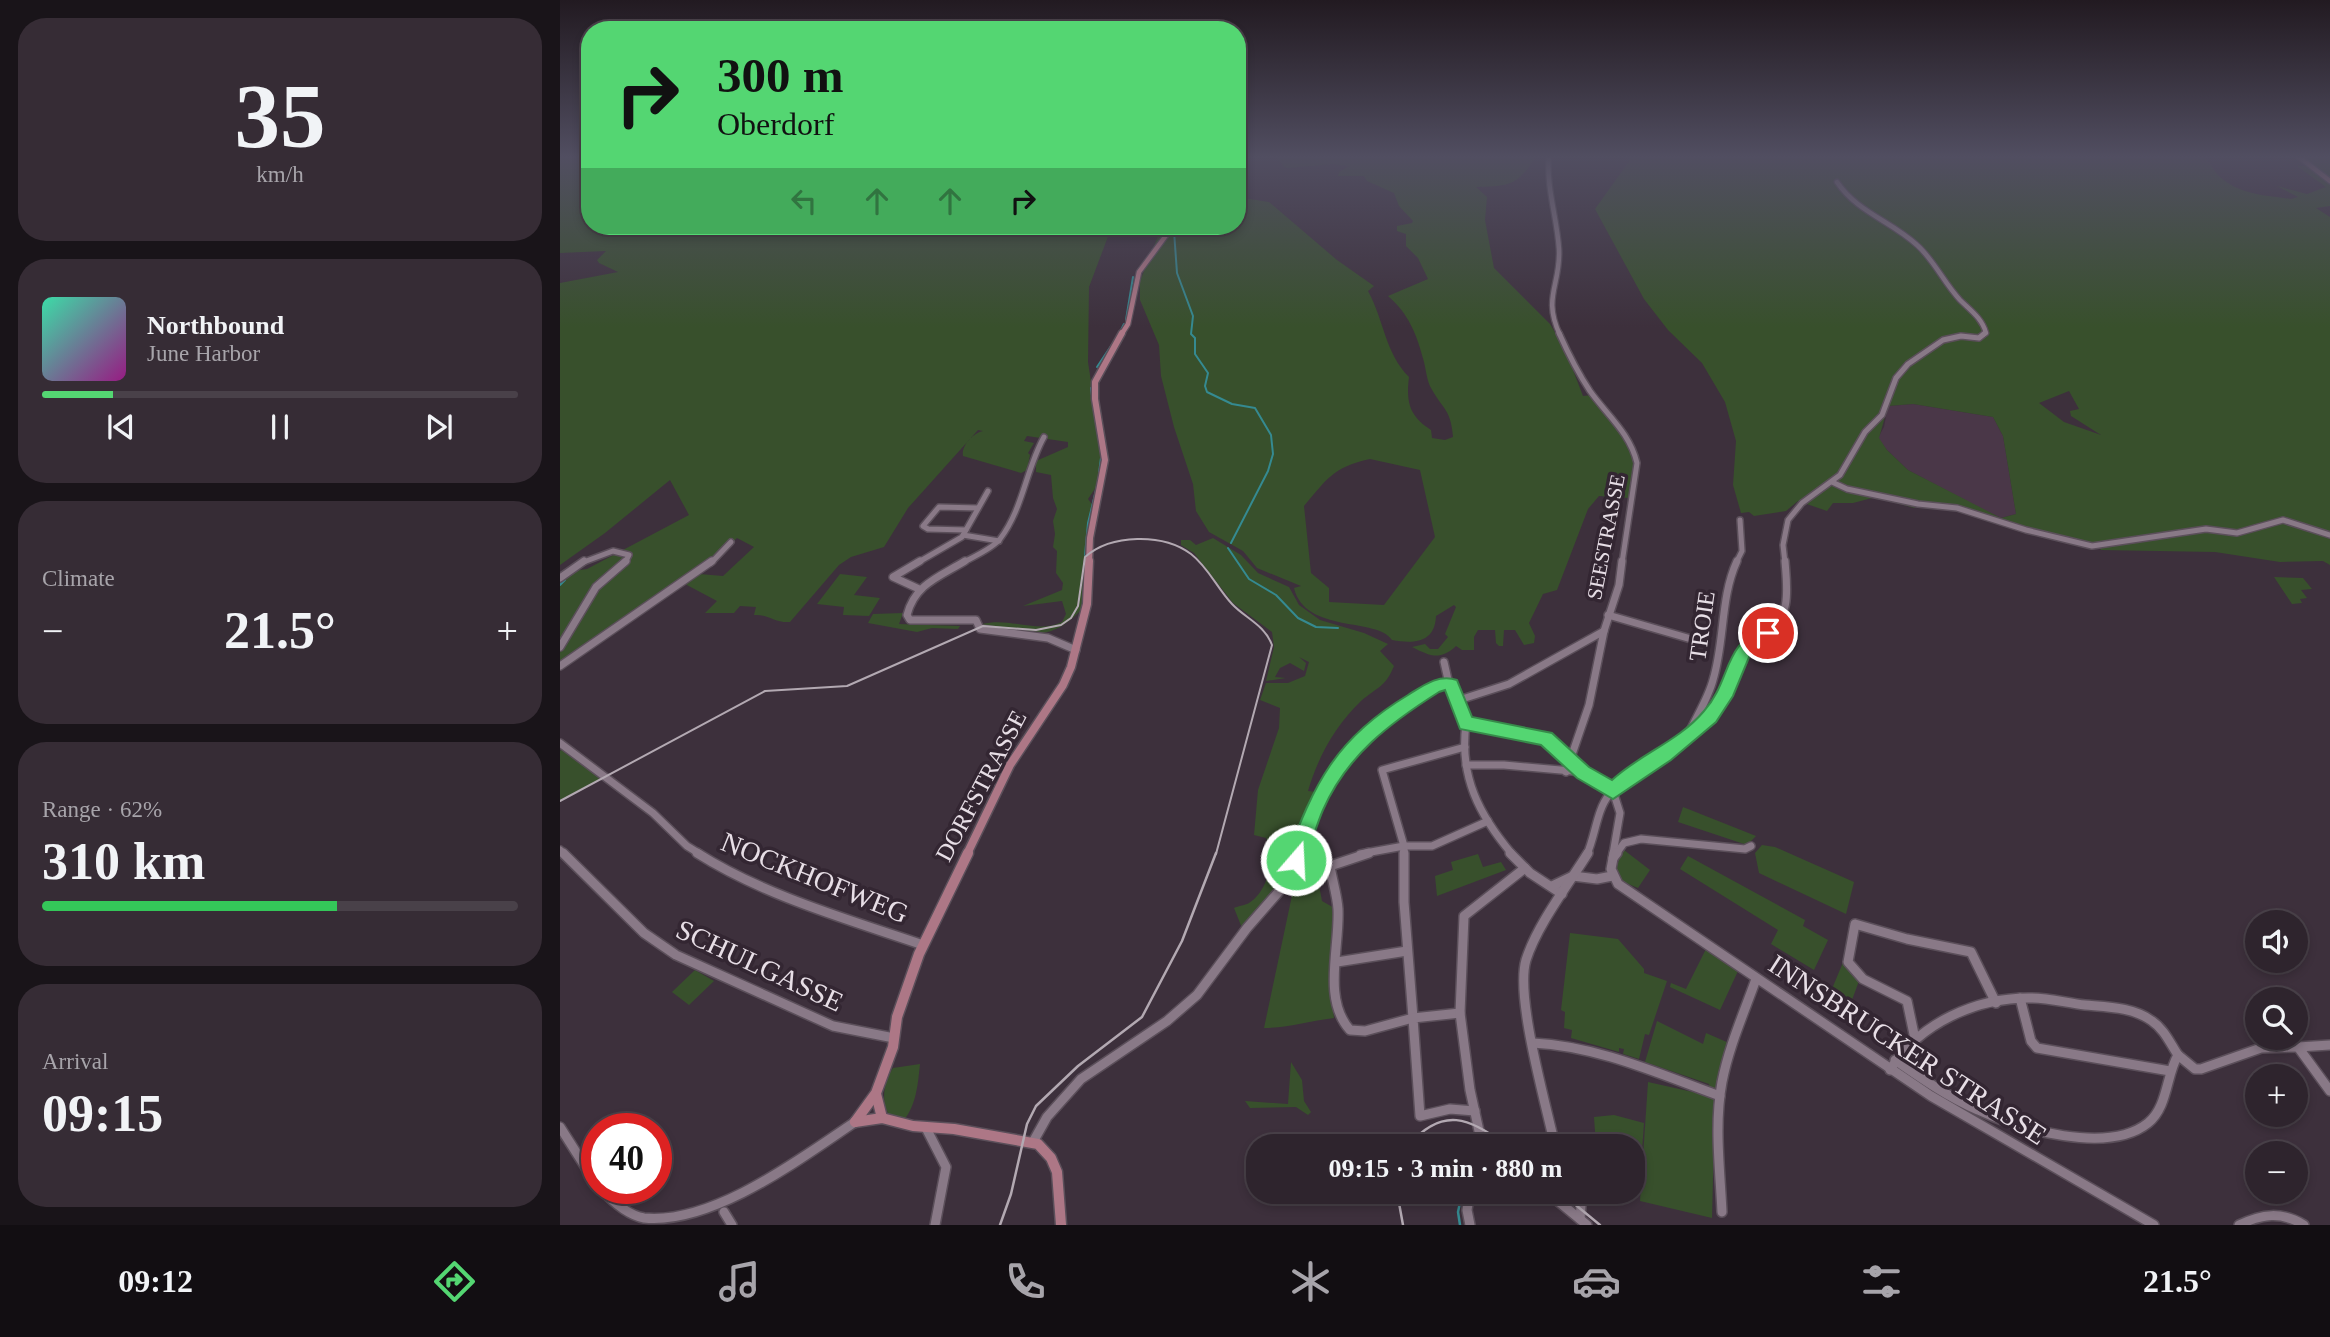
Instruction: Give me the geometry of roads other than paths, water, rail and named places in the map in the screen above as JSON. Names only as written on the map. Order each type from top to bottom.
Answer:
[{"type":"main road","name":"DORFSTRASSE","points":[[855,1122],[876,1093],[891,1058],[905,989],[923,945],[1010,765],[1063,685],[1076,650],[1087,604],[1089,550],[1105,460],[1104,442],[1094,399],[1095,382],[1101,367],[1128,324],[1139,272],[1166,235]]},
{"type":"main road","points":[[876,1093],[881,1118]]},
{"type":"main road","points":[[855,1122],[881,1118],[926,1128],[954,1129],[1032,1142],[1047,1152],[1057,1172],[1060,1225]]},
{"type":"street","name":"SEESTRASSE","points":[[1553,213],[1559,257],[1552,286],[1553,318],[1584,382],[1615,420],[1637,459],[1619,585],[1604,631],[1591,699],[1566,772]]},
{"type":"street","points":[[1552,1134],[1523,993],[1525,964],[1531,946],[1588,852],[1607,797],[1626,778],[1660,758],[1704,723],[1720,703],[1745,646],[1768,633],[1776,625],[1785,611],[1788,598],[1783,545],[1786,524],[1795,509],[1843,471],[1866,432],[1886,408],[1884,405],[1896,378],[1908,364],[1951,337],[1982,338],[1986,333],[1986,327],[1950,288],[1938,268],[1919,246],[1892,225],[1870,213]]},
{"type":"street","points":[[1044,437],[1032,459],[1027,486],[999,541],[919,589],[907,610],[910,620],[976,620],[980,629],[1048,638],[1076,650]]},
{"type":"street","points":[[1832,482],[1847,489],[1918,504],[1957,508],[2026,530],[2102,546],[2125,539],[2206,529],[2238,533],[2280,520],[2330,535]]},
{"type":"street","points":[[919,589],[893,577],[964,533],[988,491]]},
{"type":"street","points":[[978,508],[939,507],[923,526],[999,541]]},
{"type":"street","name":"TROIE","points":[[1688,735],[1713,681],[1724,628],[1727,584],[1742,551],[1740,520]]},
{"type":"street","points":[[560,666],[707,567],[731,542]]},
{"type":"street","points":[[560,578],[566,568],[615,550],[627,552],[628,559],[598,585],[560,649],[573,657]]},
{"type":"street","name":"SEESTRASSE","points":[[1608,615],[1698,641]]},
{"type":"street","points":[[1456,701],[1509,684],[1604,631]]},
{"type":"street","points":[[1444,662],[1449,684],[1466,724],[1466,765],[1472,797],[1525,868],[1562,894]]},
{"type":"street","points":[[1032,1142],[1048,1111],[1067,1089],[1180,1010],[1207,985],[1249,925],[1278,894],[1289,876],[1315,806],[1348,753],[1396,709],[1433,688],[1449,684]]},
{"type":"street","points":[[1466,724],[1537,735],[1550,741],[1583,772],[1613,791],[1620,813],[1612,876],[1597,879],[1573,876],[1552,886]]},
{"type":"street","name":"NOCKHOFWEG","points":[[560,743],[653,813],[687,846],[726,871],[835,915],[923,945]]},
{"type":"street","points":[[1465,747],[1382,770],[1404,846],[1407,951],[1420,1116],[1450,1109],[1475,1111]]},
{"type":"street","points":[[1466,765],[1504,765],[1583,772]]},
{"type":"street","points":[[1460,1013],[1413,1018],[1365,1031],[1347,1028],[1341,1020],[1335,996],[1338,908],[1329,866],[1356,855],[1404,846],[1432,846],[1488,821]]},
{"type":"street","points":[[1612,860],[1624,843],[1640,839],[1745,849],[1751,846]]},
{"type":"street","name":"SCHULGASSE","points":[[560,850],[644,933],[676,955],[821,1022],[894,1038]]},
{"type":"street","points":[[1479,1134],[1460,1013],[1464,916],[1525,868]]},
{"type":"street","name":"INNSBRUCKER STRASSE","points":[[1612,876],[1618,884],[1642,901],[1890,1070],[2096,1194],[2154,1225]]},
{"type":"street","points":[[1915,1039],[1907,1001],[1863,979],[1848,962],[1855,924],[1971,953],[1976,957],[1996,1003]]},
{"type":"street","points":[[1337,962],[1407,951]]},
{"type":"street","points":[[1722,1212],[1717,1143],[1720,1096],[1739,1024],[1756,979]]},
{"type":"street","points":[[1890,1070],[1895,1060],[1915,1039],[1942,1019],[2020,998],[2142,1015],[2158,1026],[2178,1055],[2195,1069],[2255,1050]]},
{"type":"street","points":[[2020,998],[2031,1041],[2037,1048],[2170,1071]]},
{"type":"street","points":[[1533,1043],[1563,1046],[1627,1064],[1720,1096]]},
{"type":"street","points":[[2308,1046],[2330,1045]]},
{"type":"street","points":[[2300,1050],[2330,1091]]},
{"type":"street","points":[[1895,1060],[1944,1093],[1992,1116],[2087,1138],[2129,1132],[2149,1122],[2163,1099],[2170,1071],[2178,1055]]},
{"type":"street","points":[[617,1204],[656,1222],[669,1224],[694,1222],[724,1212],[760,1191],[819,1145],[855,1122]]},
{"type":"street","points":[[560,1127],[581,1160]]},
{"type":"street","points":[[926,1128],[946,1167],[935,1225]]},
{"type":"street","points":[[1468,1204],[1471,1225]]},
{"type":"street","points":[[1562,1204],[1584,1222]]},
{"type":"street","points":[[1580,1204],[1584,1222]]},
{"type":"street","points":[[724,1212],[732,1225]]},
{"type":"street","points":[[2239,1225],[2255,1217],[2277,1213],[2292,1217],[2304,1225]]},
{"type":"waterway","points":[[1174,235],[1177,273],[1193,316],[1191,334],[1195,338],[1195,354],[1208,373],[1205,386],[1207,392],[1232,404],[1255,408],[1271,435],[1273,454],[1268,471],[1231,543]]},
{"type":"waterway","points":[[1126,320],[1133,277]]},
{"type":"waterway","points":[[1120,332],[1124,324]]},
{"type":"waterway","points":[[1097,367],[1115,340]]},
{"type":"waterway","points":[[1091,388],[1094,411]]},
{"type":"waterway","points":[[1099,473],[1101,458]]},
{"type":"waterway","points":[[1085,555],[1088,523],[1097,486]]},
{"type":"waterway","points":[[1228,548],[1249,579],[1276,595],[1298,618],[1316,627],[1338,628]]},
{"type":"waterway","points":[[560,585],[565,580]]},
{"type":"waterway","points":[[1460,1204],[1460,1225]]},
{"type":"tram line","points":[[560,801],[765,691],[847,686],[983,626],[1036,630],[1061,625],[1071,618],[1078,606],[1085,557],[1096,549],[1123,540],[1152,540],[1179,547],[1197,559],[1232,604],[1265,632],[1272,645],[1216,854]]},
{"type":"tram line","points":[[1000,1225],[1011,1194],[1027,1124],[1036,1106],[1078,1066],[1142,1017],[1182,941],[1216,853]]},
{"type":"tram line","points":[[1419,1134],[1433,1125],[1456,1120],[1491,1134]]},
{"type":"tram line","points":[[1399,1204],[1403,1225]]},
{"type":"tram line","points":[[1575,1204],[1600,1225]]}]
